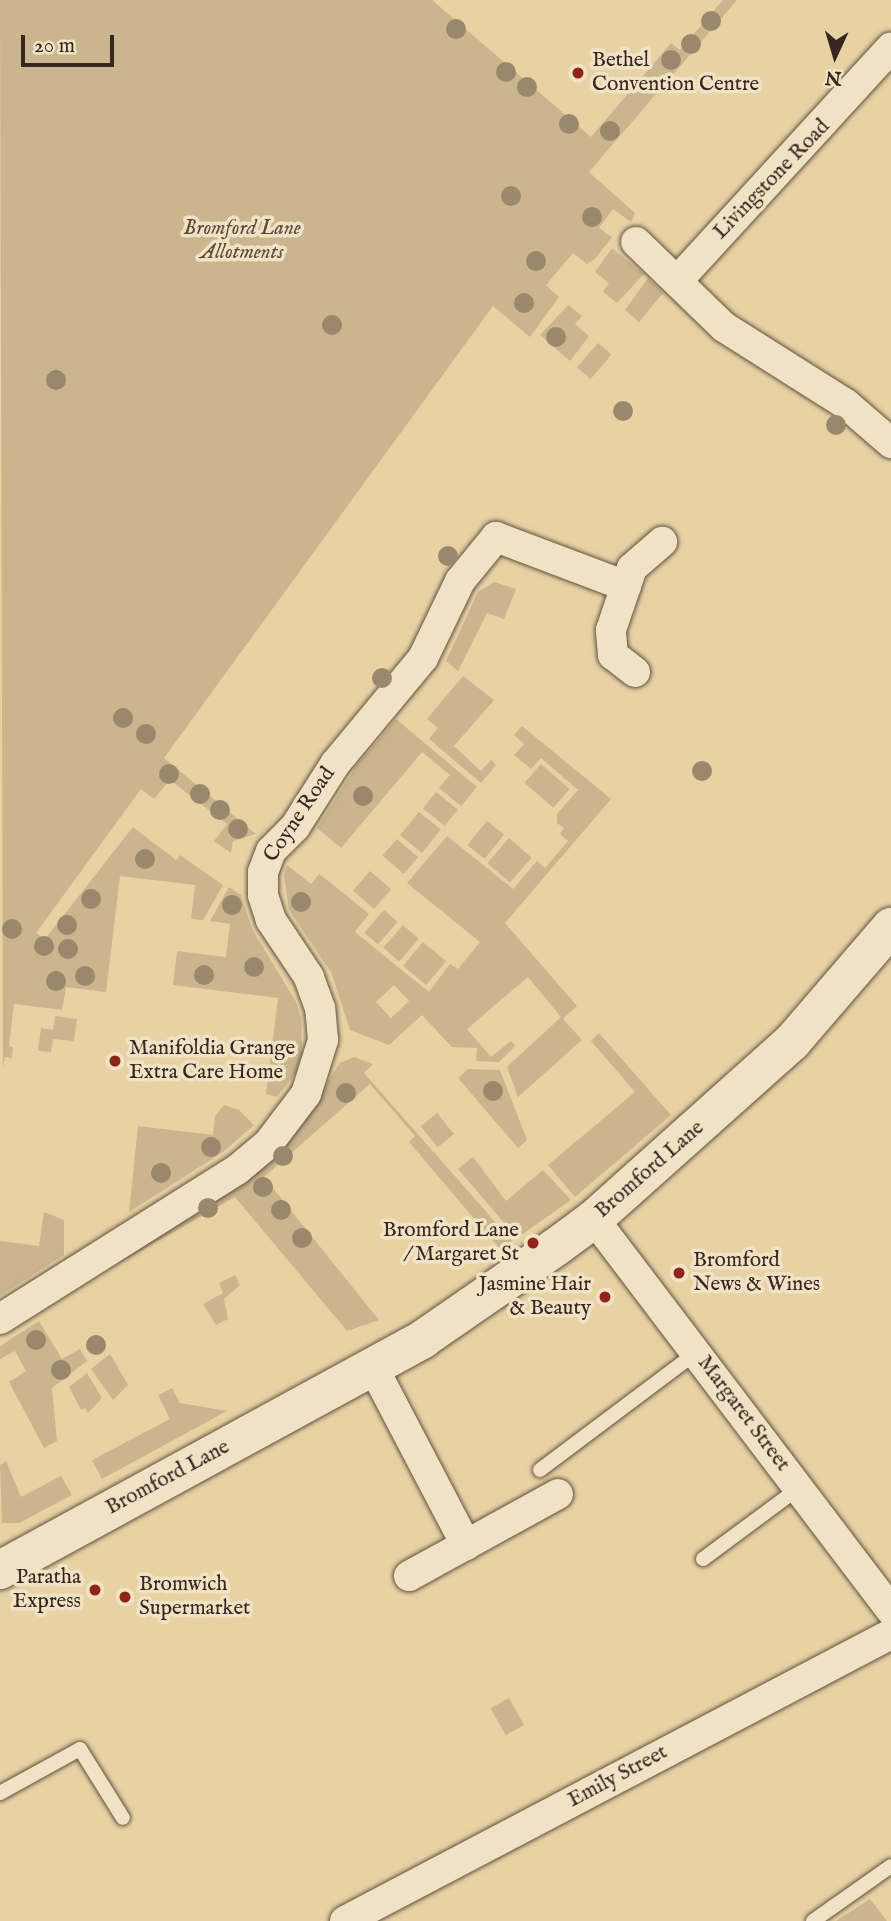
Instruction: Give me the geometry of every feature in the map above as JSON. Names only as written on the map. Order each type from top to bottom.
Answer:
[{"type":"street","name":"Livingstone Road","points":[[679,279],[891,48]]},
{"type":"street","points":[[636,242],[679,279],[724,327],[846,404],[891,443]]},
{"type":"street","name":"Coyne Road","points":[[0,1320],[237,1169],[268,1144],[306,1094],[323,1040],[320,1008],[309,977],[271,920],[263,895],[263,872],[271,851],[295,827],[335,764],[423,658],[460,581],[496,537],[626,586]]},
{"type":"street","points":[[635,672],[613,655],[609,645],[632,568],[662,542]]},
{"type":"street","name":"Bromford Lane","points":[[0,1570],[422,1339],[594,1219],[792,1042],[891,928]]},
{"type":"street","name":"Margaret Street","points":[[594,1219],[891,1610]]},
{"type":"street","points":[[373,1367],[466,1545]]},
{"type":"street","points":[[409,1576],[558,1494]]},
{"type":"street","name":"Emily Street","points":[[345,1921],[891,1634]]},
{"type":"lane","points":[[540,1469],[696,1353]]},
{"type":"lane","points":[[704,1559],[799,1488]]},
{"type":"lane","points":[[0,1793],[80,1749],[123,1818]]},
{"type":"lane","points":[[813,1921],[891,1866]]},
{"type":"green space","name":"Bromford Lane Allotments","points":[[0,0],[432,0],[591,137],[671,43],[680,50],[723,0],[737,0],[589,172],[635,213],[631,222],[613,209],[599,228],[612,237],[595,259],[587,264],[573,253],[546,285],[559,297],[530,337],[493,306],[164,758],[256,834],[233,841],[231,853],[214,841],[227,824],[170,780],[154,799],[141,789],[36,933],[45,939],[133,827],[176,860],[180,855],[223,885],[203,920],[191,919],[195,885],[120,876],[106,992],[66,987],[62,1010],[14,1004],[9,1046],[13,1047],[12,1058],[5,1057],[3,1068]]},
{"type":"green space","points":[[612,248],[644,274],[617,303],[603,292],[609,283],[595,272]]},
{"type":"green space","points":[[648,278],[663,293],[639,322],[625,310]]},
{"type":"green space","points":[[568,305],[582,316],[575,324],[589,336],[570,361],[540,335]]},
{"type":"green space","points":[[598,343],[612,355],[591,379],[577,367]]},
{"type":"green space","points":[[494,582],[516,589],[504,619],[487,613],[458,671],[446,661],[478,592]]},
{"type":"green space","points":[[463,676],[494,700],[454,746],[481,771],[491,760],[496,765],[481,783],[429,739],[438,728],[427,719]]},
{"type":"green space","points":[[396,719],[477,787],[461,806],[439,788],[450,775],[422,752],[341,848],[317,828],[357,765]]},
{"type":"green space","points":[[522,726],[611,799],[505,923],[577,1006],[563,1019],[582,1040],[518,1097],[507,1067],[561,1017],[528,977],[467,1029],[491,1057],[511,1041],[515,1046],[499,1062],[476,1061],[477,1048],[452,1047],[422,1015],[389,1045],[350,1030],[331,972],[289,910],[284,876],[287,865],[311,884],[319,874],[332,884],[369,914],[355,932],[429,992],[450,964],[458,969],[480,942],[407,883],[447,836],[513,889],[537,861],[545,868],[568,841],[560,834],[564,828],[557,823],[557,814],[578,790],[541,758],[531,769],[514,755],[524,744],[514,735]],"holes":[[[394,985],[409,1001],[391,1018],[376,1002]]]},
{"type":"green space","points":[[541,764],[570,789],[553,808],[525,783]]},
{"type":"green space","points":[[436,792],[458,810],[445,826],[423,808]]},
{"type":"green space","points":[[419,812],[441,830],[422,853],[400,835]]},
{"type":"green space","points":[[487,821],[504,835],[485,859],[467,845]]},
{"type":"green space","points":[[509,838],[532,858],[510,883],[487,863]]},
{"type":"green space","points":[[397,839],[418,857],[404,874],[383,856]]},
{"type":"green space","points":[[370,871],[391,889],[374,909],[353,891]]},
{"type":"green space","points":[[229,887],[241,895],[252,929],[296,1002],[301,1018],[302,1053],[296,1073],[277,1097],[266,1094],[278,998],[173,985],[177,951],[226,957],[230,924],[210,921]]},
{"type":"green space","points":[[384,910],[398,922],[378,944],[364,933]]},
{"type":"green space","points":[[403,925],[419,939],[399,961],[383,948]]},
{"type":"green space","points":[[423,942],[446,961],[426,985],[403,966]]},
{"type":"green space","points":[[55,1016],[77,1019],[74,1041],[53,1039],[51,1052],[38,1051],[41,1028],[53,1030]]},
{"type":"green space","points":[[599,1033],[671,1115],[575,1197],[548,1165],[635,1092],[591,1041]]},
{"type":"green space","points":[[354,1057],[373,1064],[364,1073],[512,1241],[500,1249],[409,1142],[415,1136],[370,1084],[264,1177],[379,1320],[347,1331],[235,1197],[107,1270],[260,1169],[293,1137],[340,1063]]},
{"type":"green space","points":[[468,1069],[500,1070],[527,1140],[518,1148],[458,1078]]},
{"type":"green space","points":[[224,1105],[239,1110],[254,1125],[223,1152],[129,1212],[138,1126],[213,1135],[215,1116]]},
{"type":"green space","points":[[437,1113],[454,1134],[438,1147],[421,1126]]},
{"type":"green space","points":[[473,1157],[506,1201],[543,1170],[571,1200],[517,1238],[458,1169]]},
{"type":"green space","points":[[44,1212],[64,1220],[64,1255],[0,1296],[0,1241],[39,1246]]},
{"type":"green space","points":[[235,1275],[240,1285],[224,1299],[228,1319],[216,1325],[203,1304],[223,1293],[219,1283]]},
{"type":"green space","points":[[39,1321],[62,1359],[80,1349],[87,1361],[52,1388],[57,1441],[44,1448],[9,1382],[26,1371],[15,1351],[0,1359],[0,1346]]},
{"type":"green space","points":[[110,1354],[128,1385],[113,1400],[91,1369]]},
{"type":"green space","points":[[87,1373],[102,1398],[88,1413],[85,1408],[81,1410],[69,1387]]},
{"type":"green space","points":[[172,1388],[180,1403],[227,1411],[102,1479],[92,1460],[170,1419],[158,1395]]},
{"type":"green space","points":[[6,1461],[21,1497],[61,1476],[72,1495],[19,1523],[2,1523],[0,1465]]},
{"type":"green space","points":[[509,1698],[524,1725],[506,1735],[491,1708]]},
{"type":"green space","points":[[870,1899],[887,1921],[836,1921]]},
{"type":"place","name":"Bethel Convention Centre","points":[[578,73]]},
{"type":"place","name":"Manifoldia Grange Extra Care Home","points":[[115,1061]]},
{"type":"place","name":"Bromford Lane / Margaret St","points":[[533,1243]]},
{"type":"place","name":"Bromford News & Wines","points":[[679,1273]]},
{"type":"place","name":"Jasmine Hair & Beauty","points":[[605,1297]]},
{"type":"place","name":"Paratha Express","points":[[95,1590]]},
{"type":"place","name":"Bromwich Supermarket","points":[[125,1597]]}]
